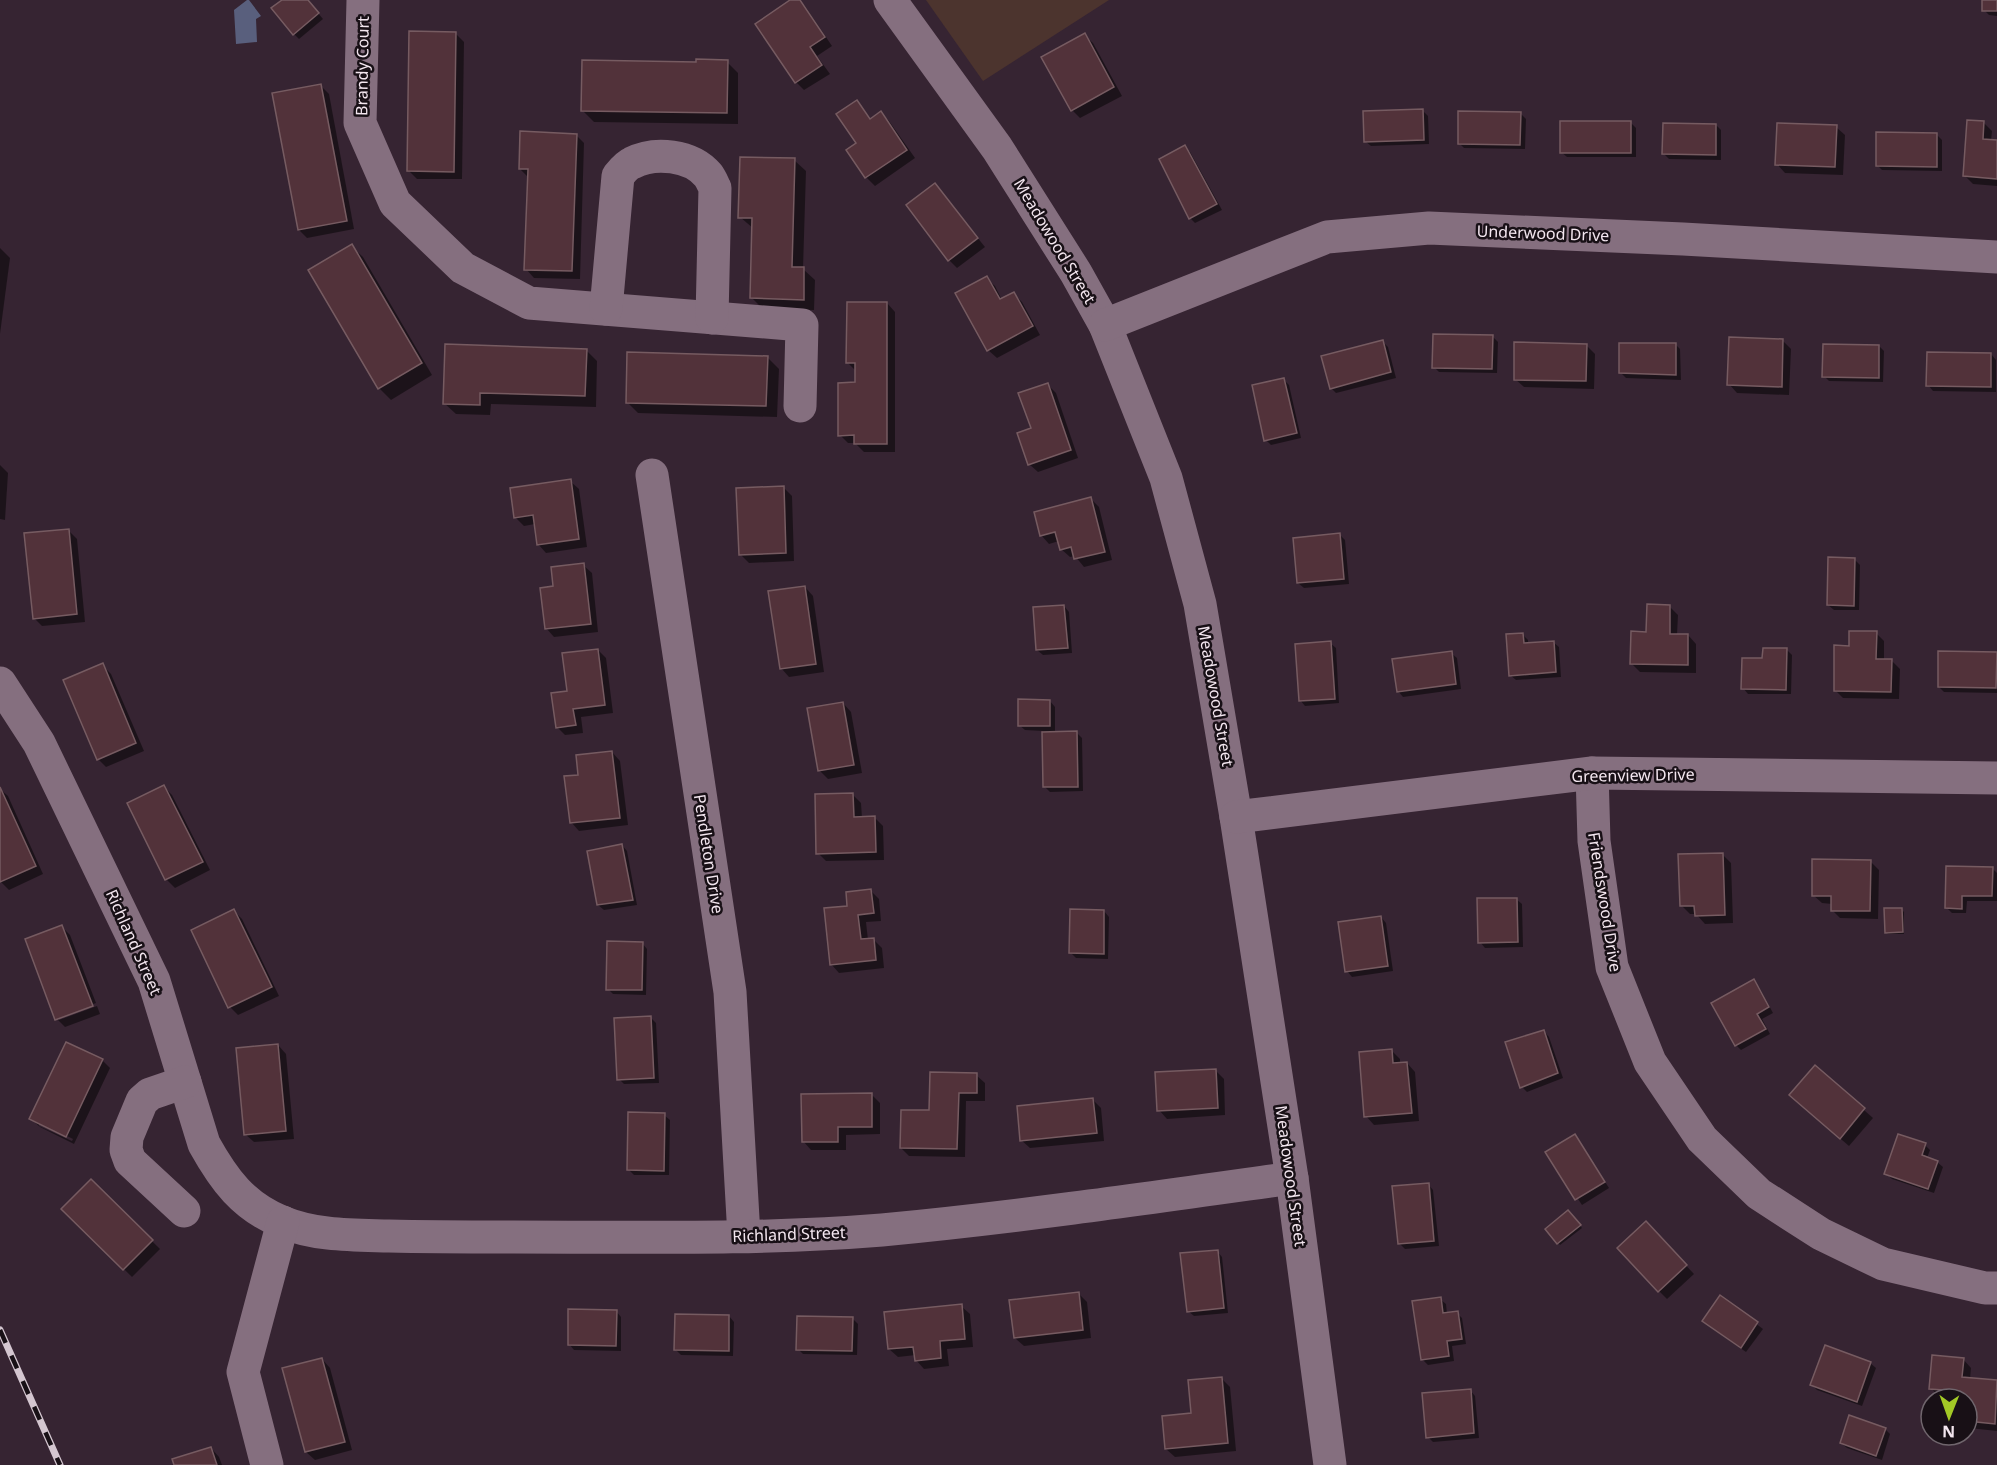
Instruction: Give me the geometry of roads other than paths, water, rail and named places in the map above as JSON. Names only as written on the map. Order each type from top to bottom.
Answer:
[{"type":"street","name":"Brandy Court","points":[[363,0],[360,123],[395,203],[463,268],[528,303],[802,325],[800,406]]},
{"type":"street","name":"Meadowood Street","points":[[890,0],[997,148],[1054,237],[1105,325],[1166,478],[1200,604],[1236,817],[1292,1178],[1330,1465]]},
{"type":"street","points":[[606,309],[618,176],[630,163],[645,158],[666,156],[694,163],[708,175],[715,188],[712,318]]},
{"type":"street","name":"Underwood Drive","points":[[1105,325],[1327,237],[1429,228],[1671,238],[1997,257]]},
{"type":"street","name":"Pendleton Drive","points":[[652,475],[730,992],[744,1236]]},
{"type":"street","name":"Richland Street","points":[[0,683],[39,743],[154,981],[204,1144],[233,1189],[254,1207],[283,1222],[330,1234],[353,1235],[744,1236],[880,1230],[1065,1210],[1292,1178]]},
{"type":"street","name":"Greenview Drive","points":[[1236,817],[1592,773],[1997,778]]},
{"type":"street","name":"Friendswood Drive","points":[[1592,773],[1594,841],[1612,967],[1650,1062],[1702,1139],[1759,1194],[1821,1234],[1884,1264],[1985,1288],[1997,1288]]},
{"type":"street","points":[[184,1211],[130,1161],[126,1150],[127,1137],[142,1101],[150,1094],[185,1082]]},
{"type":"street","points":[[267,1465],[243,1372],[283,1222]]},
{"type":"water","points":[[247,0],[261,16],[256,19],[257,42],[236,44],[234,10]]},
{"type":"railway","points":[[0,1330],[60,1465]]}]
